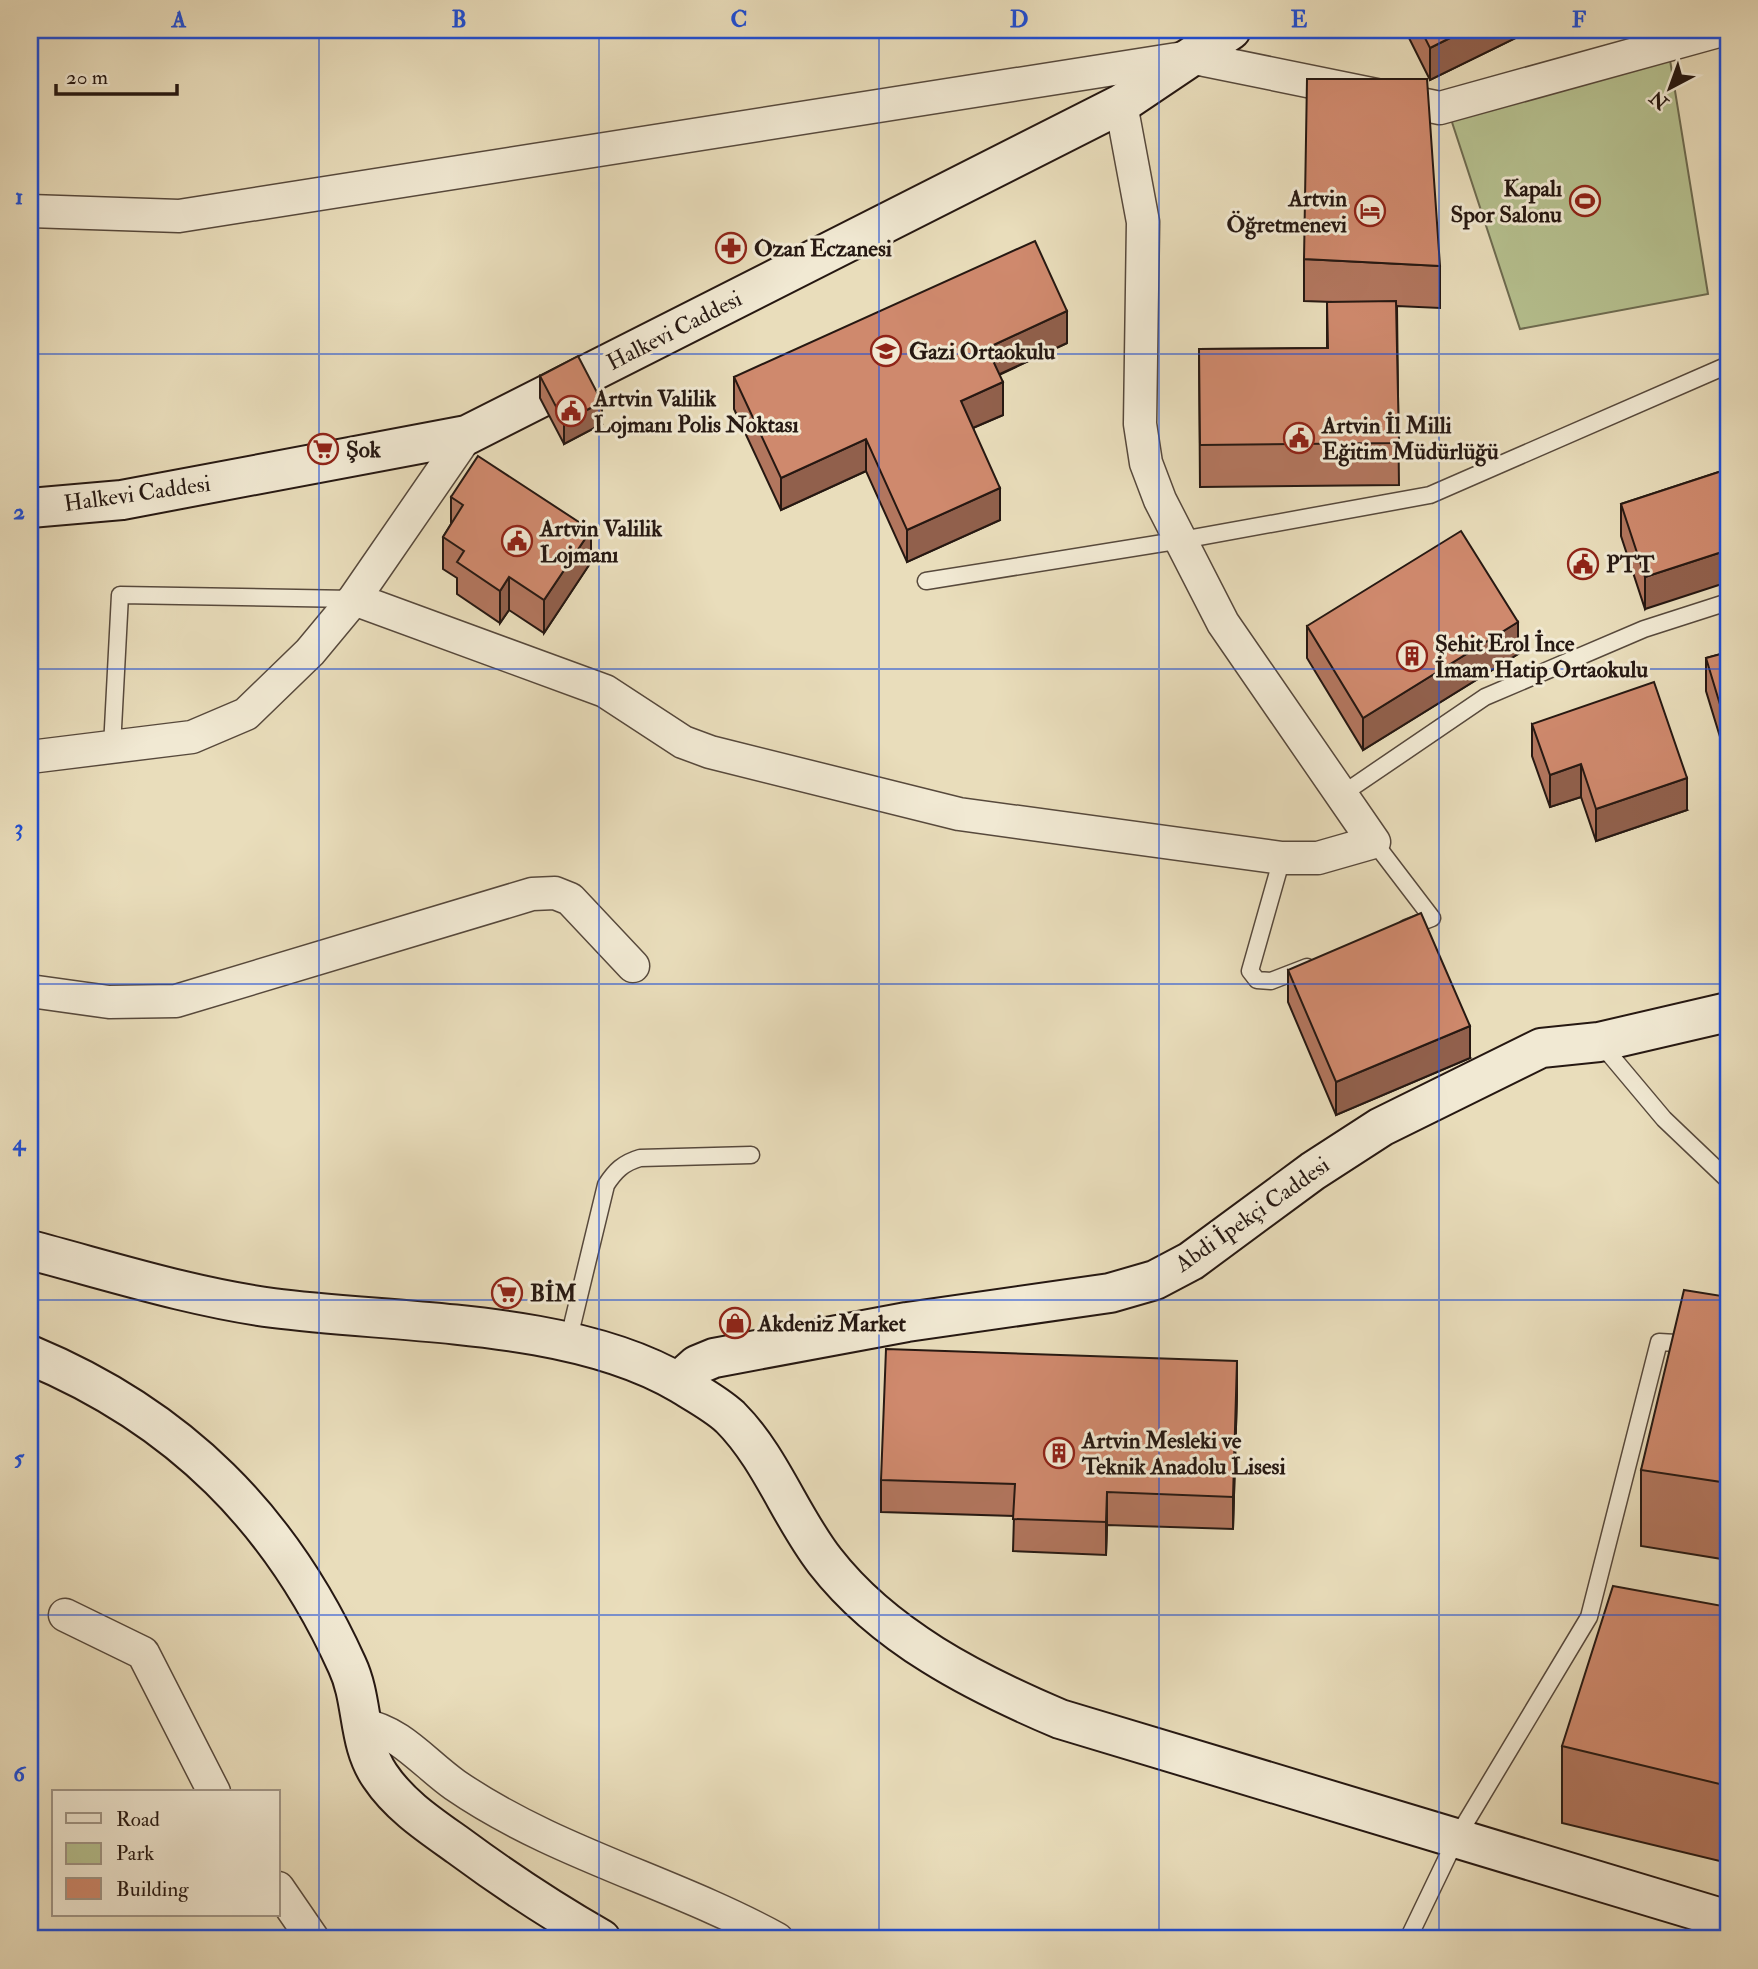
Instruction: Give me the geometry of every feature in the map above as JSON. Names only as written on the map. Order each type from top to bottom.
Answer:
[{"type":"street","name":"Halkevi Caddesi","points":[[30,508],[122,500],[467,435],[1121,104],[1231,30]]},
{"type":"street","points":[[30,211],[180,216],[1190,57],[1440,108],[1722,30]]},
{"type":"street","points":[[354,598],[605,691],[683,742],[710,752],[960,814],[1282,858],[1318,858],[1374,842],[1223,622],[1160,500],[1146,463],[1140,424],[1143,222],[1121,104]]},
{"type":"street","points":[[30,757],[192,737],[246,714],[310,652],[354,598],[467,435]]},
{"type":"street","points":[[30,991],[109,1002],[176,1001],[532,894],[555,893],[570,899],[633,966]]},
{"type":"street","name":"Abdi İpekçi Caddesi","points":[[678,1382],[697,1366],[714,1358],[907,1322],[1110,1293],[1155,1280],[1191,1261],[1313,1171],[1381,1126],[1542,1048],[1599,1042],[1728,1012]]},
{"type":"street","points":[[30,1250],[206,1296],[272,1308],[529,1335],[568,1342],[646,1366],[678,1382],[729,1417],[758,1454],[806,1535],[856,1596],[944,1662],[1007,1696],[1060,1719],[1728,1920]]},
{"type":"street","points":[[30,1355],[78,1375],[147,1416],[208,1465],[256,1515],[299,1572],[328,1622],[350,1671],[367,1754],[399,1799],[422,1819],[545,1907],[601,1939]]},
{"type":"street","points":[[65,1615],[143,1653],[213,1790]]},
{"type":"street","points":[[363,1725],[382,1728],[395,1736],[436,1772],[529,1829],[777,1939]]},
{"type":"street","points":[[280,1891],[313,1939]]},
{"type":"lane","points":[[926,581],[1182,540],[1430,495],[1728,365]]},
{"type":"lane","points":[[112,747],[120,595],[354,598]]},
{"type":"lane","points":[[1341,795],[1485,696],[1644,629],[1728,602]]},
{"type":"lane","points":[[1374,842],[1432,918],[1395,932]]},
{"type":"lane","points":[[1282,858],[1250,971],[1257,980],[1271,981],[1321,962]]},
{"type":"lane","points":[[1599,1042],[1664,1119],[1728,1180]]},
{"type":"lane","points":[[568,1342],[606,1185],[614,1172],[626,1162],[640,1158],[751,1155]]},
{"type":"lane","points":[[1408,1939],[1457,1837],[1595,1618],[1659,1342],[1728,1346]]},
{"type":"green space","name":"Kapalı Spor Salonu","points":[[1670,60],[1708,294],[1520,329],[1447,107]]},
{"type":"building","points":[[1421,30],[1466,30],[1430,48]]},
{"type":"building","name":"Artvin Öğretmenevi","points":[[1307,79],[1427,79],[1440,266],[1304,259]]},
{"type":"building","name":"Gazi Ortaokulu","points":[[1035,241],[1067,311],[987,348],[1003,382],[961,401],[1000,488],[907,530],[866,439],[781,478],[734,377]]},
{"type":"building","name":"Artvin İl Milli Eğitim Müdürlüğü","points":[[1396,301],[1399,443],[1200,445],[1199,349],[1328,348],[1327,302]]},
{"type":"building","points":[[578,356],[602,402],[564,422],[540,376]]},
{"type":"building","name":"Artvin Valilik Lojmanı","points":[[478,456],[591,530],[544,600],[509,577],[500,591],[457,562],[464,551],[443,537],[463,505],[451,497]]},
{"type":"building","points":[[1728,469],[1728,550],[1645,577],[1621,504]]},
{"type":"building","name":"Şehit Erol İnce İmam Hatip Ortaokulu","points":[[1461,531],[1518,622],[1363,718],[1307,626]]},
{"type":"building","points":[[1728,652],[1728,731],[1706,658]]},
{"type":"building","points":[[1654,682],[1687,778],[1596,809],[1581,764],[1550,775],[1532,724]]},
{"type":"building","points":[[1421,913],[1470,1026],[1336,1082],[1288,970]]},
{"type":"building","points":[[1684,1290],[1728,1297],[1728,1483],[1641,1470]]},
{"type":"building","name":"Artvin Mesleki ve Teknik Anadolu Lisesi","points":[[886,1349],[1237,1361],[1233,1497],[1107,1492],[1106,1522],[1013,1519],[1015,1484],[881,1480]]},
{"type":"building","points":[[1613,1586],[1728,1607],[1728,1786],[1562,1746]]},
{"type":"place","name":"Kapalı Spor Salonu","points":[[1585,201]]},
{"type":"place","name":"Artvin Öğretmenevi","points":[[1370,211]]},
{"type":"place","name":"Ozan Eczanesi","points":[[731,248]]},
{"type":"place","name":"Gazi Ortaokulu","points":[[886,351]]},
{"type":"place","name":"Artvin Valilik Lojmanı Polis Noktası","points":[[571,411]]},
{"type":"place","name":"Artvin İl Milli Eğitim Müdürlüğü","points":[[1299,438]]},
{"type":"place","name":"Şok","points":[[323,449]]},
{"type":"place","name":"Artvin Valilik Lojmanı","points":[[517,541]]},
{"type":"place","name":"PTT","points":[[1583,564]]},
{"type":"place","name":"Şehit Erol İnce İmam Hatip Ortaokulu","points":[[1412,656]]},
{"type":"place","name":"BİM","points":[[507,1293]]},
{"type":"place","name":"Akdeniz Market","points":[[735,1323]]},
{"type":"place","name":"Artvin Mesleki ve Teknik Anadolu Lisesi","points":[[1059,1453]]}]
